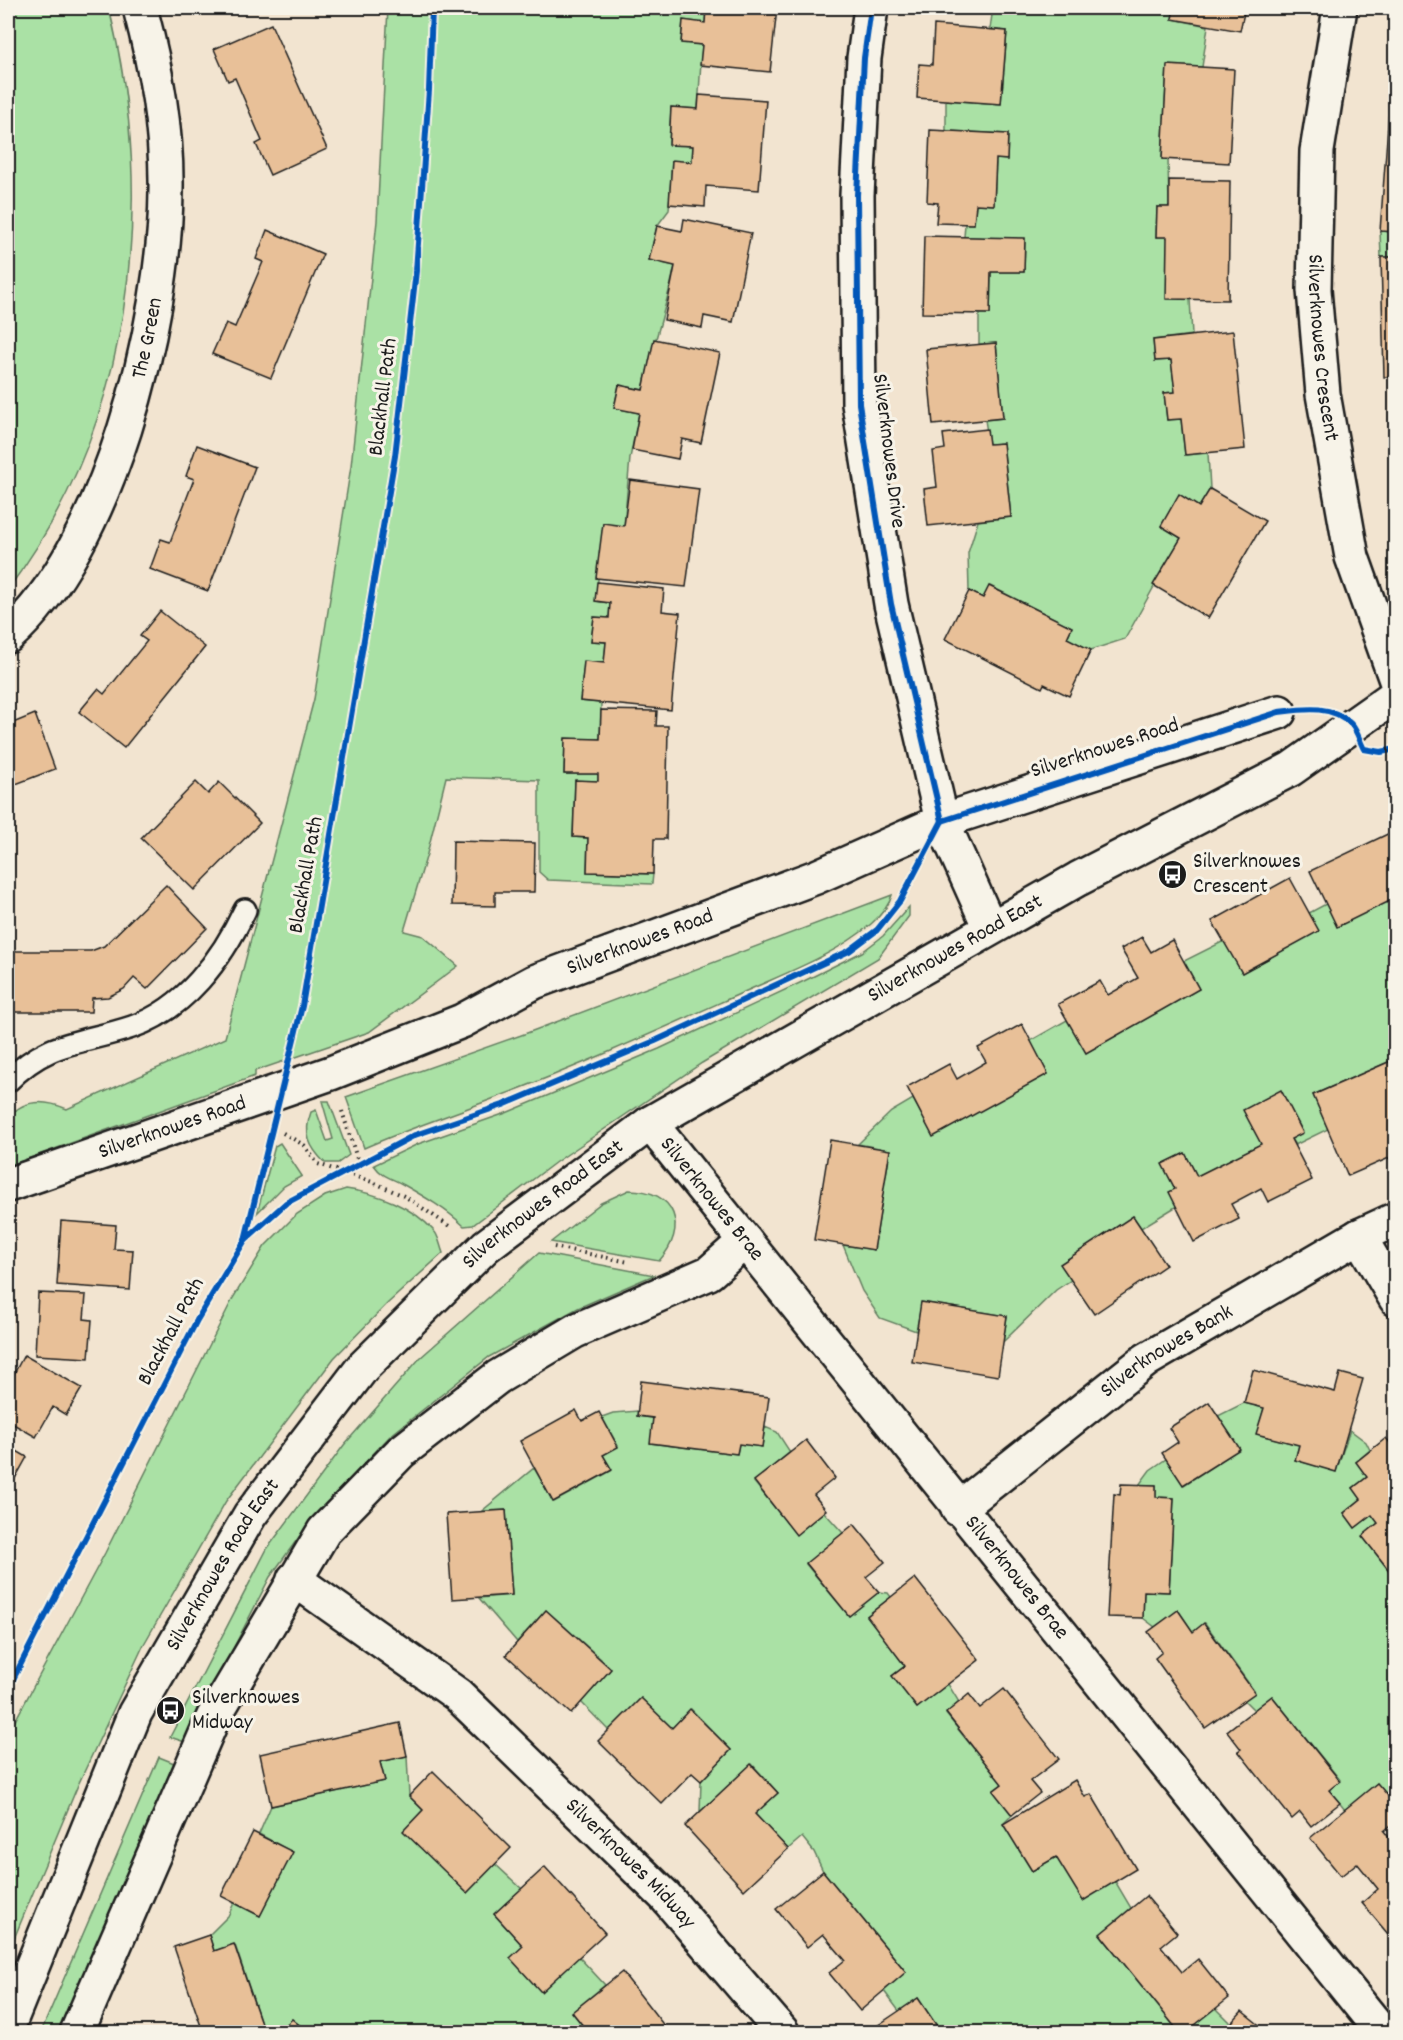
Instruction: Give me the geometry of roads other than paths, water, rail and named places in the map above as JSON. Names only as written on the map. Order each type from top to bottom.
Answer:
[{"type":"street","name":"The Green","points":[[8,636],[48,592],[75,549],[99,499],[132,401],[151,318],[164,236],[165,151],[162,105],[154,59],[140,8]]},
{"type":"street","name":"Silverknowes Drive","points":[[871,8],[864,58],[857,195],[859,404],[891,604],[942,821],[990,928]]},
{"type":"street","name":"Silverknowes Crescent","points":[[1340,8],[1317,151],[1314,290],[1323,394],[1352,557],[1395,680]]},
{"type":"street","name":"Silverknowes Road East","points":[[8,2026],[135,1713],[250,1515],[363,1367],[486,1246],[650,1123],[1078,879],[1291,769],[1395,694]]},
{"type":"street","name":"Silverknowes Road","points":[[8,1185],[241,1102],[331,1073],[462,1020],[534,982],[816,877],[942,821],[1279,712]]},
{"type":"street","name":"Silverknowes Brae","points":[[650,1123],[958,1509],[1383,2032]]},
{"type":"street","name":"Silverknowes Bank","points":[[958,1509],[1146,1360],[1359,1236],[1395,1220]]},
{"type":"street","points":[[1359,1236],[1395,1299]]},
{"type":"street","points":[[77,2032],[213,1718],[324,1531],[400,1452],[498,1377],[575,1332],[710,1273],[745,1241]]},
{"type":"street","name":"Silverknowes Midway","points":[[294,1579],[458,1695],[665,1896],[782,2032]]},
{"type":"lane","points":[[8,1081],[21,1067],[44,1052],[69,1042],[135,1026],[184,996],[210,969],[230,943],[245,910]]},
{"type":"place","name":"Silverknowes Crescent","points":[[1172,875]]},
{"type":"place","name":"Silverknowes Midway","points":[[171,1711]]}]
